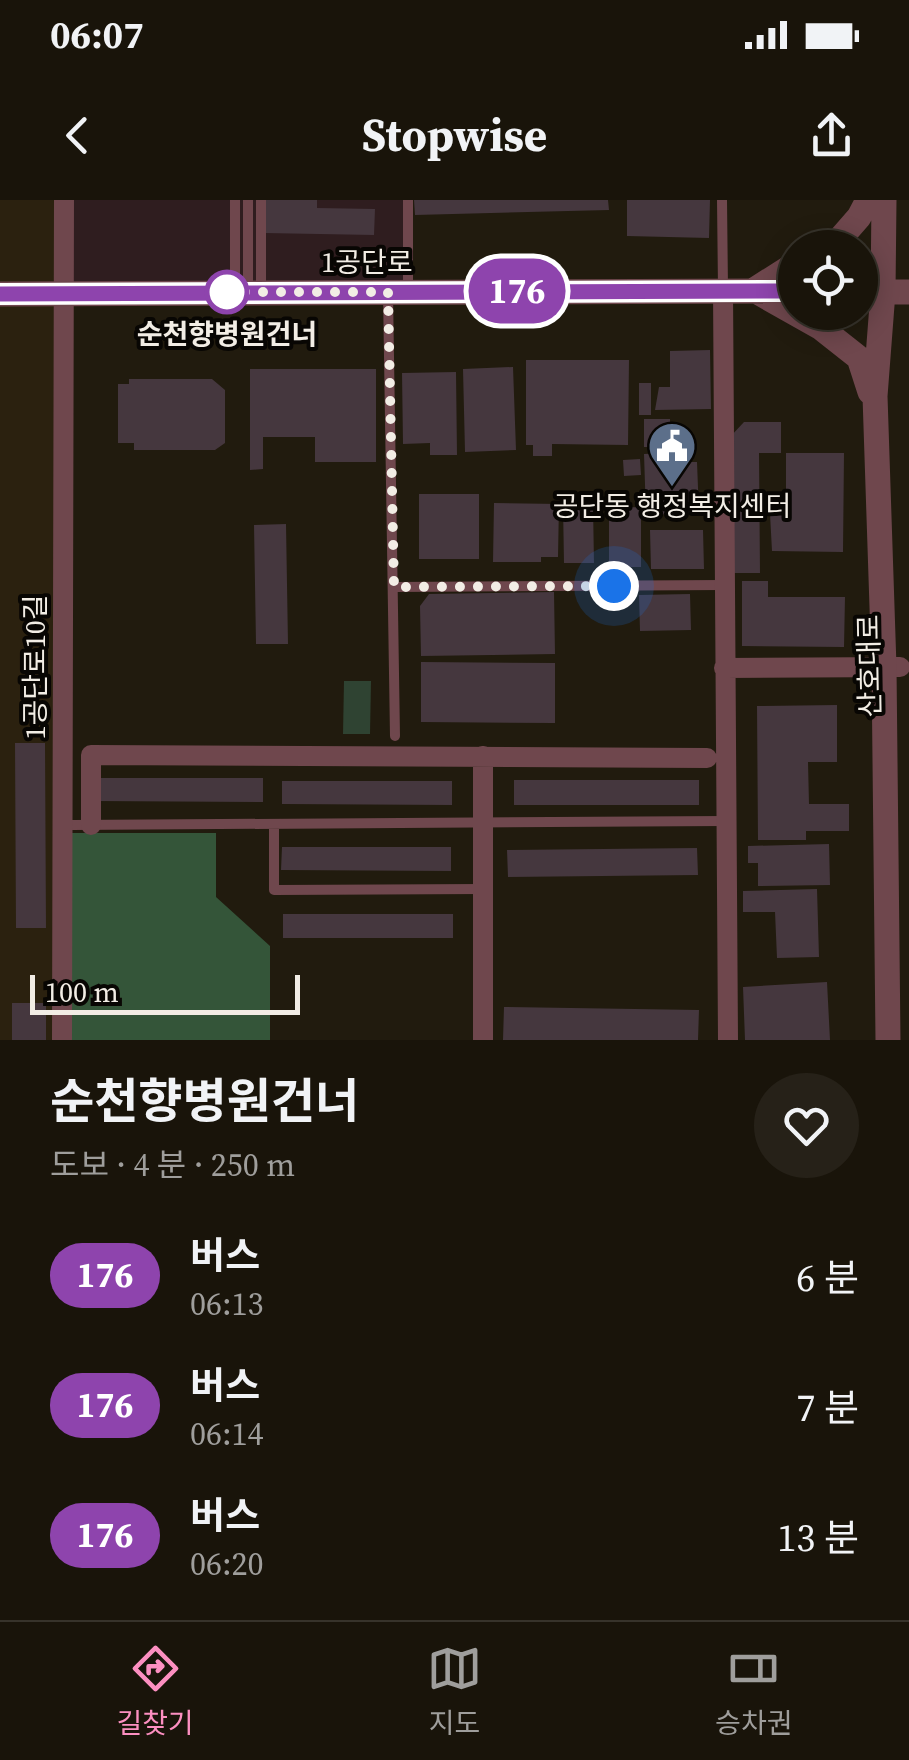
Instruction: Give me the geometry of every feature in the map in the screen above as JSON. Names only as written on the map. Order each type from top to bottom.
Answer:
[{"type":"street","name":"1공단로10길","points":[[62,1040],[64,200]]},
{"type":"street","points":[[847,230],[868,200]]},
{"type":"street","name":"산호대로","points":[[884,200],[884,292],[876,408],[892,667],[902,1040]]},
{"type":"street","points":[[778,275],[754,290],[821,328],[859,358],[876,408]]},
{"type":"street","points":[[723,290],[728,1040]]},
{"type":"street","name":"1공단로","points":[[0,294],[778,291]]},
{"type":"street","name":"산호대로","points":[[884,292],[893,391],[888,1040]]},
{"type":"street","points":[[724,668],[892,667]]},
{"type":"street","points":[[81,825],[91,755],[706,758]]},
{"type":"street","points":[[483,756],[483,1040]]},
{"type":"lane","points":[[235,200],[248,292]]},
{"type":"lane","points":[[248,200],[248,292]]},
{"type":"lane","points":[[248,292],[261,200]]},
{"type":"lane","points":[[394,736],[398,292],[408,200]]},
{"type":"lane","points":[[722,200],[723,290]]},
{"type":"lane","points":[[394,587],[723,585]]},
{"type":"lane","points":[[81,825],[726,821]]},
{"type":"lane","points":[[274,825],[274,890],[483,889]]},
{"type":"shaded area","points":[[0,200],[64,200],[62,1040],[0,1040]]},
{"type":"shaded area","points":[[64,200],[407,200],[408,291],[63,294]]},
{"type":"green space","points":[[344,681],[371,681],[370,734],[343,734]]},
{"type":"green space","points":[[72,833],[216,833],[216,897],[270,946],[270,1040],[72,1040]]},
{"type":"building","points":[[265,200],[317,200],[317,208],[375,209],[374,235],[264,233]]},
{"type":"building","points":[[414,200],[608,200],[609,210],[415,215]]},
{"type":"building","points":[[627,200],[710,200],[709,238],[627,236]]},
{"type":"building","points":[[710,350],[711,409],[655,410],[659,387],[670,387],[670,351]]},
{"type":"building","points":[[526,360],[629,360],[628,445],[552,444],[552,456],[533,456],[533,445],[526,445]]},
{"type":"building","points":[[513,367],[516,450],[465,452],[463,369]]},
{"type":"building","points":[[250,369],[376,369],[376,462],[315,462],[315,437],[263,437],[263,469],[250,470]]},
{"type":"building","points":[[456,372],[457,455],[430,455],[430,443],[403,444],[402,373]]},
{"type":"building","points":[[129,379],[212,379],[225,390],[225,443],[215,450],[134,450],[134,443],[118,443],[118,384],[129,384]]},
{"type":"building","points":[[639,383],[651,383],[651,415],[639,415]]},
{"type":"building","points":[[644,419],[670,419],[670,447],[644,447]]},
{"type":"building","points":[[744,422],[781,422],[781,453],[759,453],[760,573],[732,573],[730,437]]},
{"type":"building","name":"공단동 행정복지센터","points":[[685,452],[686,462],[697,462],[699,513],[646,515],[644,454]]},
{"type":"building","points":[[786,453],[844,453],[843,552],[772,551],[769,495],[786,496]]},
{"type":"building","points":[[640,459],[641,475],[624,476],[623,460]]},
{"type":"building","points":[[419,494],[479,494],[479,559],[419,559]]},
{"type":"building","points":[[494,503],[559,504],[558,557],[541,557],[541,562],[493,562]]},
{"type":"building","points":[[563,505],[593,505],[594,563],[564,563]]},
{"type":"building","points":[[641,507],[641,567],[609,567],[609,508]]},
{"type":"building","points":[[286,524],[288,644],[256,644],[254,525]]},
{"type":"building","points":[[650,530],[703,530],[704,569],[651,569]]},
{"type":"building","points":[[742,581],[768,581],[768,597],[845,597],[844,647],[742,646]]},
{"type":"building","points":[[554,592],[555,654],[421,656],[420,606],[429,594]]},
{"type":"building","points":[[690,594],[691,630],[640,631],[639,595]]},
{"type":"building","points":[[421,662],[555,663],[555,723],[421,722]]},
{"type":"building","points":[[837,705],[837,762],[808,762],[809,804],[849,804],[849,831],[806,831],[806,840],[758,840],[757,706]]},
{"type":"building","points":[[15,743],[45,743],[46,928],[16,928]]},
{"type":"building","points":[[93,778],[263,778],[263,802],[93,801]]},
{"type":"building","points":[[514,780],[699,780],[699,805],[514,805]]},
{"type":"building","points":[[282,781],[452,781],[452,805],[282,804]]},
{"type":"building","points":[[829,844],[830,885],[758,886],[758,863],[748,863],[748,846]]},
{"type":"building","points":[[282,847],[451,847],[451,871],[281,870]]},
{"type":"building","points":[[697,848],[698,875],[508,877],[507,850]]},
{"type":"building","points":[[817,889],[819,957],[777,958],[775,912],[743,912],[743,891]]},
{"type":"building","points":[[283,914],[453,914],[453,938],[283,938]]},
{"type":"building","points":[[827,982],[830,1040],[745,1040],[743,987]]},
{"type":"building","points":[[12,1003],[46,1003],[46,1040],[12,1040]]},
{"type":"building","points":[[504,1007],[699,1010],[698,1040],[503,1040]]},
{"type":"bus line","name":"176","points":[[0,294],[778,291]]},
{"type":"place","name":"순천향병원건너","points":[[227,292]]},
{"type":"place","name":"공단동 행정복지센터","points":[[672,488]]},
{"type":"route","points":[[227,292],[388,292],[394,587],[614,586]]}]
